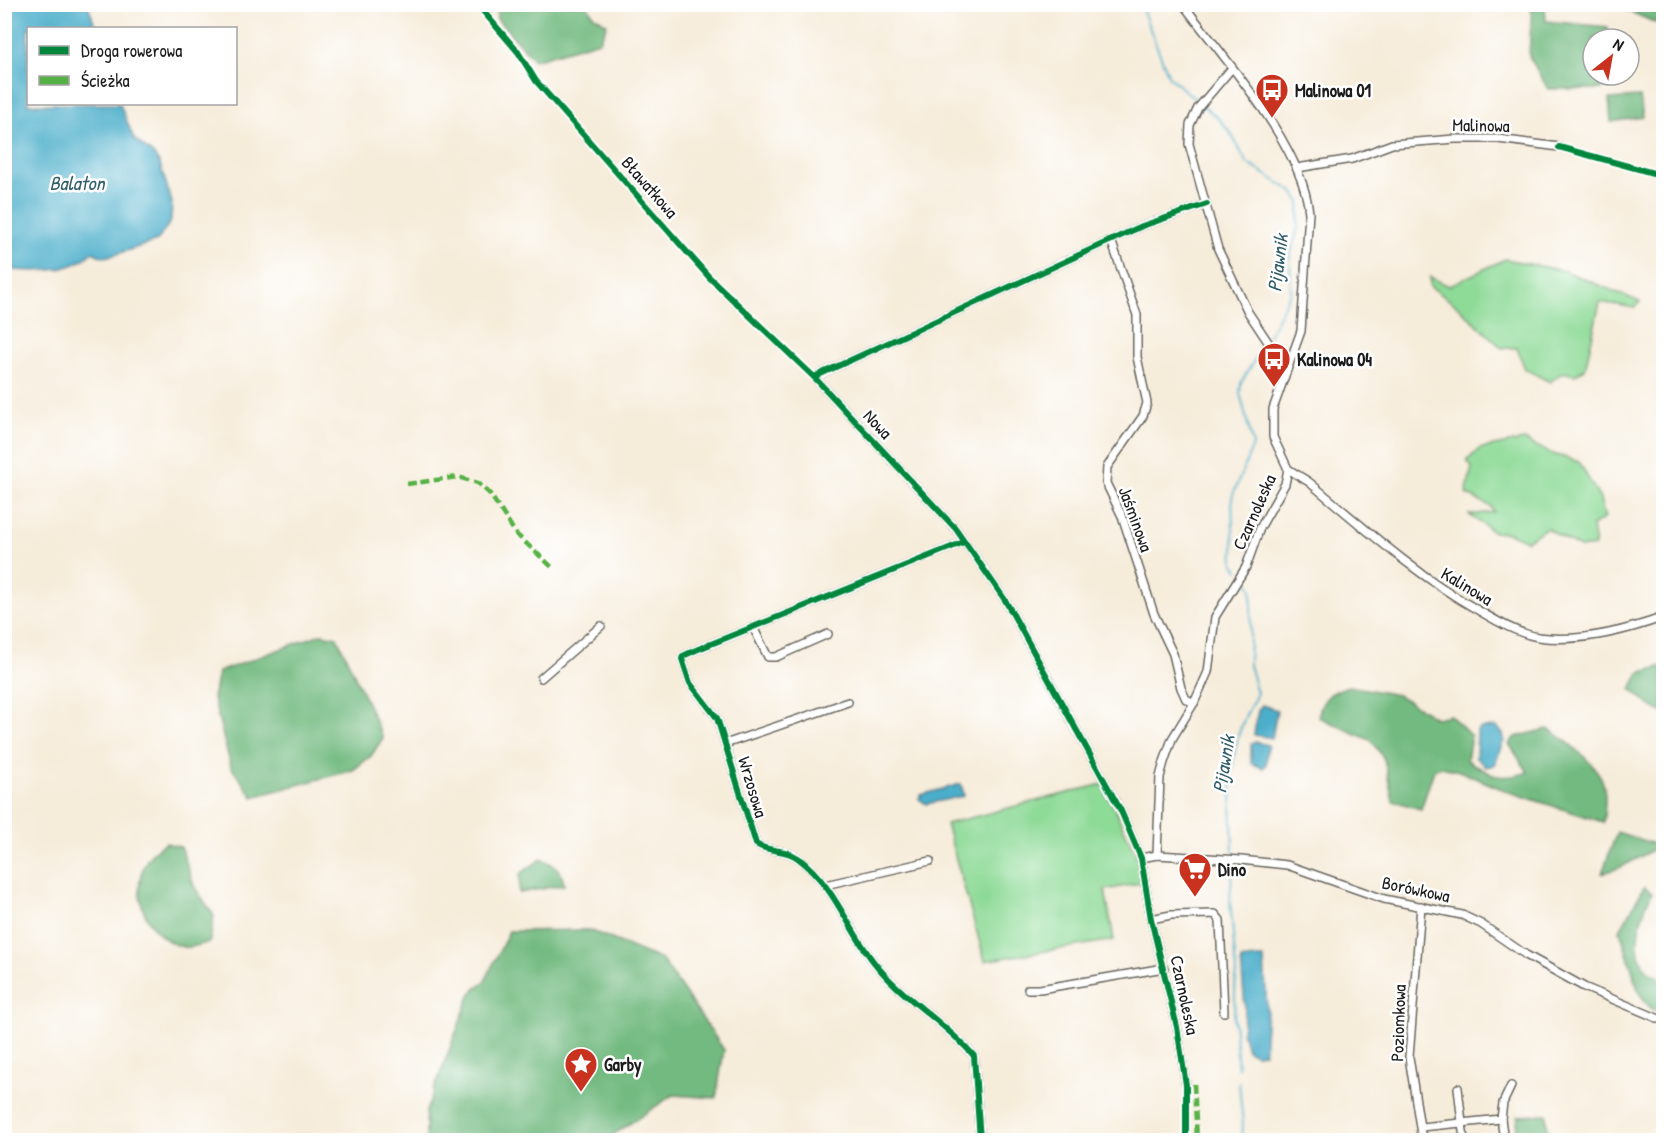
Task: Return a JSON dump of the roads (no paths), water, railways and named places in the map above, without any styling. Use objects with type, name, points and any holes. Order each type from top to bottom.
[{"type":"street","name":"Czarnoleska","points":[[1157,855],[1160,777],[1164,762],[1172,739],[1194,703],[1208,672],[1215,617],[1246,567],[1260,528],[1281,494],[1288,469],[1273,437],[1273,410],[1282,380],[1299,343],[1305,294],[1309,213],[1308,200],[1297,168],[1251,90],[1182,4]]},
{"type":"street","points":[[1232,68],[1198,108],[1190,124],[1189,144],[1218,249],[1248,312],[1268,342],[1282,380]]},
{"type":"street","name":"Malinowa","points":[[1297,168],[1352,159],[1392,144],[1455,139],[1498,139],[1559,147]]},
{"type":"street","name":"Nowa","points":[[1141,858],[1111,790],[1005,600],[944,515],[814,377],[1142,226],[1207,204]]},
{"type":"street","name":"Jaśminowa","points":[[1111,240],[1137,315],[1137,357],[1147,403],[1143,416],[1107,467],[1106,483],[1122,516],[1154,614],[1173,654],[1181,688],[1186,699],[1194,703]]},
{"type":"street","name":"Kalinowa","points":[[1288,469],[1309,482],[1437,587],[1523,633],[1539,637],[1601,634],[1631,629],[1664,617]]},
{"type":"street","name":"Wrzosowa","points":[[964,542],[683,656],[682,660],[690,683],[713,710],[756,844],[765,849],[783,850],[797,857],[825,885],[846,914],[874,962],[974,1056],[980,1140]]},
{"type":"street","points":[[541,678],[601,626]]},
{"type":"street","points":[[753,627],[768,657],[776,657],[828,634]]},
{"type":"street","name":"Wrzosowa","points":[[725,744],[848,702]]},
{"type":"street","name":"Borówkowa","points":[[1141,858],[1157,855],[1287,865],[1384,899],[1475,920],[1506,943],[1584,987],[1664,1021]]},
{"type":"street","name":"Czarnoleska","points":[[1141,858],[1151,919],[1177,1027],[1186,1085],[1186,1140]]},
{"type":"street","points":[[825,885],[930,861]]},
{"type":"street","name":"Poziomkowa","points":[[1421,906],[1409,1057],[1422,1140]]},
{"type":"street","points":[[1151,919],[1171,915],[1215,914],[1220,920],[1224,1012]]},
{"type":"street","name":"Czarnoleska","points":[[1028,989],[1040,989],[1164,968]]},
{"type":"street","points":[[1504,1140],[1501,1119],[1503,1103],[1511,1086]]},
{"type":"street","points":[[1458,1088],[1464,1140]]},
{"type":"street","points":[[1421,1127],[1501,1119]]},
{"type":"water","name":"Balaton","points":[[5,4],[88,5],[96,27],[27,27],[27,105],[120,105],[134,139],[153,154],[160,164],[172,202],[171,221],[157,241],[114,255],[103,257],[92,252],[73,265],[51,270],[5,270]]},
{"type":"water","points":[[1262,705],[1277,710],[1272,738],[1254,735],[1258,710]]},
{"type":"water","points":[[1497,727],[1503,733],[1504,740],[1494,765],[1486,767],[1476,758],[1477,731],[1481,728]]},
{"type":"water","points":[[1255,742],[1268,745],[1266,765],[1263,768],[1251,763],[1251,744]]},
{"type":"water","points":[[961,784],[964,796],[926,804],[919,799],[920,795]]},
{"type":"water","points":[[1264,958],[1267,1010],[1264,1053],[1256,1054],[1247,1050],[1242,1031],[1245,1009],[1241,960]]},
{"type":"waterway","name":"Pijawnik","points":[[1140,4],[1169,77],[1218,118],[1230,132],[1247,163],[1292,191],[1300,202],[1298,228],[1290,256],[1291,292],[1268,337]]},
{"type":"waterway","name":"Pijawnik","points":[[1239,571],[1234,564],[1232,497],[1253,445],[1240,393],[1241,383],[1265,342]]},
{"type":"waterway","name":"Pijawnik","points":[[1233,852],[1231,787],[1234,754],[1243,722],[1257,693],[1249,665],[1252,589],[1246,578]]},
{"type":"waterway","name":"Pijawnik","points":[[1233,864],[1230,899],[1236,970],[1234,1019],[1238,1069]]},
{"type":"waterway","name":"Pijawnik","points":[[1239,1082],[1243,1126],[1241,1140]]},
{"type":"place","name":"Malinowa 01","points":[[1272,119]]},
{"type":"place","name":"Kalinowa 04","points":[[1274,388]]},
{"type":"place","name":"Dino","points":[[1195,898]]},
{"type":"place","name":"Garby","points":[[581,1093]]}]
